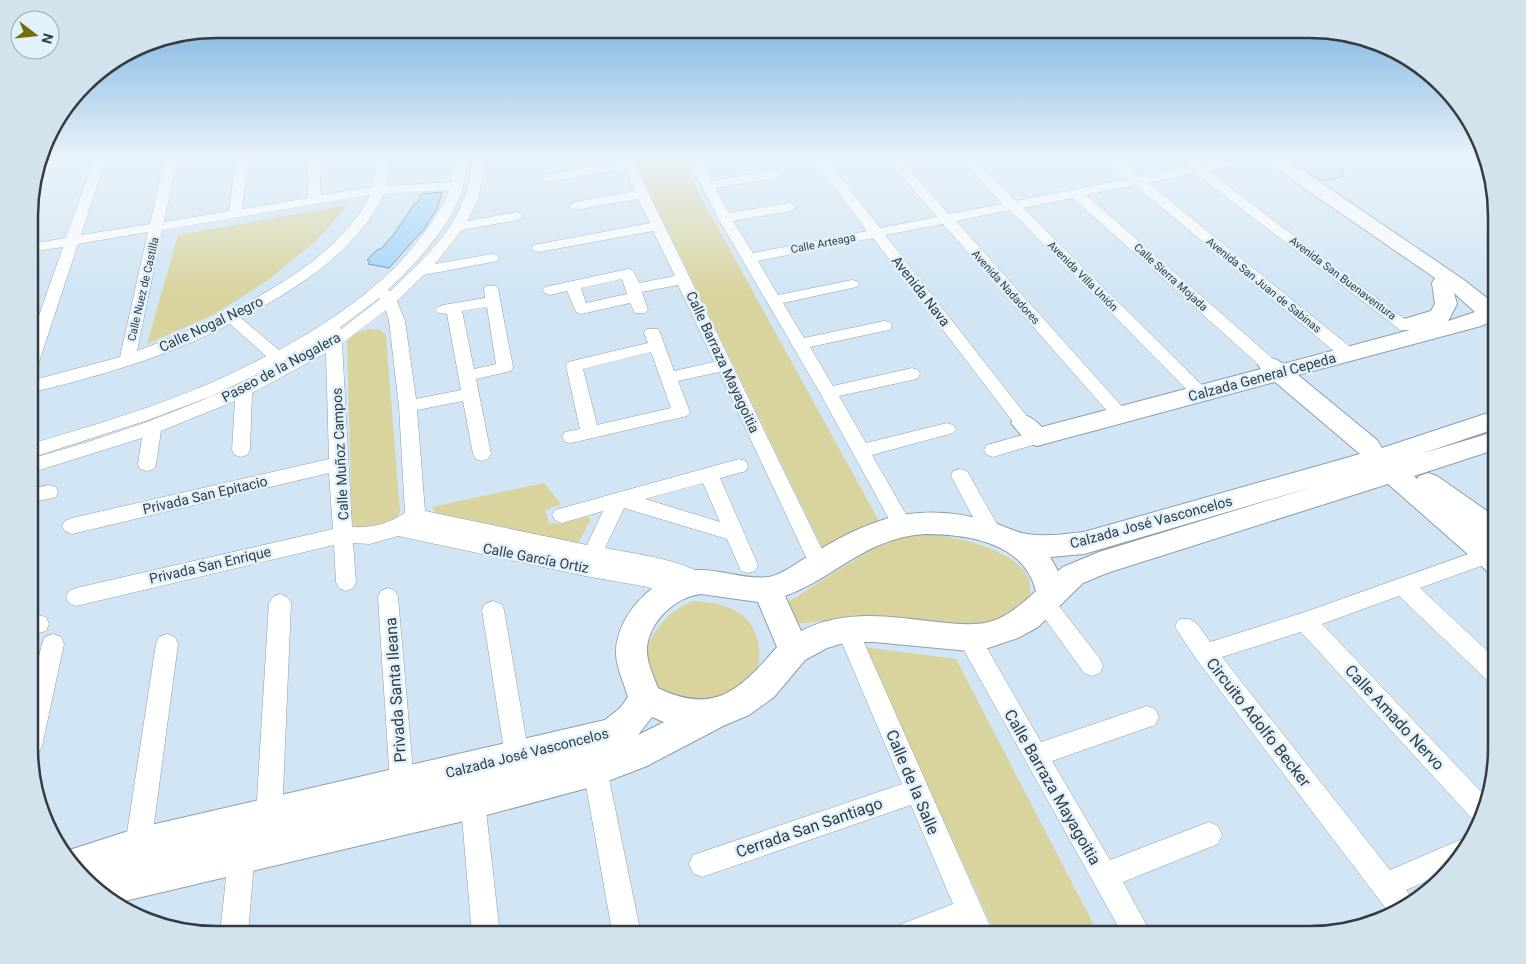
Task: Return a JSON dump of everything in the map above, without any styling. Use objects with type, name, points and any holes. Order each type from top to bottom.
[{"type":"street","points":[[38,342],[85,204]]},
{"type":"street","name":"Calle Nuez de Castilla","points":[[127,361],[162,204]]},
{"type":"street","points":[[235,213],[236,204]]},
{"type":"street","points":[[38,247],[290,204]]},
{"type":"street","name":"Calle Nogal Negro","points":[[38,385],[72,378],[127,361],[183,341],[232,318],[281,290],[327,255],[351,235],[368,214],[372,204]]},
{"type":"street","name":"Paseo de la Nogalera","points":[[386,296],[404,269],[435,231],[450,204]]},
{"type":"street","name":"Paseo de la Nogalera","points":[[38,463],[153,427],[244,389],[334,333],[420,272],[457,227],[469,204]]},
{"type":"street","points":[[575,206],[586,204]]},
{"type":"street","name":"Calle Barraza Mayagoitia","points":[[647,204],[819,564]]},
{"type":"street","points":[[717,204],[829,394],[902,525]]},
{"type":"street","name":"Avenida Nava","points":[[853,204],[1030,430]]},
{"type":"street","name":"Avenida Nadadores","points":[[933,204],[1114,408]]},
{"type":"street","name":"Calle Arteaga","points":[[750,258],[1023,204]]},
{"type":"street","name":"Calle Sierra Mojada","points":[[1088,204],[1272,367]]},
{"type":"street","name":"Avenida San Juan de Sabinas","points":[[1165,204],[1342,349]]},
{"type":"street","name":"Avenida San Buenaventura","points":[[1244,204],[1406,326]]},
{"type":"street","points":[[1330,204],[1449,283]]},
{"type":"street","points":[[1337,204],[1449,283]]},
{"type":"street","name":"Avenida Villa Unión","points":[[1013,206],[1194,387]]},
{"type":"street","points":[[725,218],[790,207]]},
{"type":"street","points":[[457,227],[518,216]]},
{"type":"street","points":[[539,248],[658,226]]},
{"type":"street","points":[[420,272],[492,258]]},
{"type":"street","points":[[576,297],[628,274],[636,299]]},
{"type":"street","points":[[550,290],[576,297],[636,299],[684,280]]},
{"type":"street","points":[[1447,321],[1446,304],[1449,283]]},
{"type":"street","name":"Calzada General Cepeda","points":[[1449,283],[1484,307],[1488,313]]},
{"type":"street","points":[[774,300],[852,284]]},
{"type":"street","points":[[467,376],[505,367],[492,295],[448,309],[467,376],[482,454]]},
{"type":"street","points":[[386,296],[397,321],[408,406],[407,526]]},
{"type":"street","points":[[232,318],[277,357]]},
{"type":"street","name":"Calzada General Cepeda","points":[[1342,349],[1406,326],[1447,321],[1488,319]]},
{"type":"street","name":"Calzada General Cepeda","points":[[993,450],[1030,430],[1447,321]]},
{"type":"street","points":[[800,344],[884,326]]},
{"type":"street","name":"Paseo de la Nogalera","points":[[38,450],[152,414],[203,393],[277,357],[334,333]]},
{"type":"street","name":"Calle Muñoz Campos","points":[[334,333],[338,464],[346,582]]},
{"type":"street","points":[[572,437],[590,433],[680,412],[654,339],[574,366],[590,433]]},
{"type":"street","points":[[668,378],[724,365]]},
{"type":"street","points":[[1272,367],[1388,460],[1488,545]]},
{"type":"street","points":[[829,394],[912,374]]},
{"type":"street","points":[[241,450],[244,389]]},
{"type":"street","points":[[408,406],[470,394]]},
{"type":"street","name":"Calzada José Vasconcelos","points":[[80,864],[138,846],[472,802],[596,769],[636,754],[713,714],[738,704],[762,688],[794,650],[819,637],[847,629],[874,629],[969,638],[1007,629],[1027,618],[1074,575],[1099,564],[1488,422]]},
{"type":"street","points":[[147,464],[153,427]]},
{"type":"street","points":[[861,451],[947,428]]},
{"type":"street","name":"Calzada José Vasconcelos","points":[[687,585],[768,590],[794,580],[860,540],[902,525],[933,523],[958,526],[991,532],[1020,544],[1059,546],[1084,543],[1388,460],[1488,442]]},
{"type":"street","name":"Privada San Epitacio","points":[[72,526],[338,464]]},
{"type":"street","points":[[562,515],[739,466]]},
{"type":"street","points":[[709,474],[748,565]]},
{"type":"street","points":[[960,476],[991,532]]},
{"type":"street","points":[[619,499],[735,534]]},
{"type":"street","name":"Calle García Ortiz","points":[[592,554],[619,499]]},
{"type":"street","name":"Calle García Ortiz","points":[[344,535],[370,536],[407,526],[592,554],[660,568],[683,574],[687,585],[650,579],[407,526]]},
{"type":"street","name":"Privada San Enrique","points":[[76,597],[268,551],[344,535]]},
{"type":"street","points":[[1020,544],[1043,567],[1048,579],[1048,599],[1092,666]]},
{"type":"street","name":"Circuito Adolfo Becker","points":[[1399,904],[1205,654],[1403,586],[1488,552]]},
{"type":"street","points":[[687,585],[659,599],[647,613],[634,638],[632,648],[633,666],[645,698],[677,712],[695,715],[713,714]]},
{"type":"street","points":[[1403,586],[1488,666]]},
{"type":"street","points":[[768,590],[794,650]]},
{"type":"street","name":"Privada Santa Ileana","points":[[388,597],[402,783]]},
{"type":"street","points":[[236,926],[252,830],[280,603]]},
{"type":"street","points":[[493,610],[517,756]]},
{"type":"street","name":"Calle Amado Nervo","points":[[1305,620],[1479,807]]},
{"type":"street","points":[[1186,627],[1205,654]]},
{"type":"street","name":"Calle de la Salle","points":[[847,629],[974,924]]},
{"type":"street","name":"Calle Barraza Mayagoitia","points":[[969,638],[1133,926]]},
{"type":"street","points":[[38,711],[53,644]]},
{"type":"street","points":[[138,846],[166,644]]},
{"type":"street","name":"Calzada José Vasconcelos","points":[[102,886],[252,830],[402,783],[611,734],[626,726],[636,716],[645,698]]},
{"type":"street","points":[[1035,756],[1147,717]]},
{"type":"street","points":[[471,767],[472,802],[485,926]]},
{"type":"street","points":[[596,769],[626,925]]},
{"type":"street","name":"Cerrada San Santiago","points":[[702,864],[917,791]]},
{"type":"street","points":[[1104,876],[1209,835]]},
{"type":"street","points":[[1385,886],[1452,856]]},
{"type":"shaded area","points":[[655,204],[705,204],[879,521],[823,549]]},
{"type":"shaded area","points":[[348,205],[316,241],[268,280],[213,315],[147,344],[178,235]]},
{"type":"shaded area","points":[[369,329],[380,330],[386,335],[400,512],[396,518],[386,525],[356,528],[352,523],[347,341],[356,333]]},
{"type":"shaded area","points":[[544,483],[561,504],[545,510],[549,523],[560,524],[587,517],[591,519],[577,546],[436,513],[432,507]]},
{"type":"shaded area","points":[[912,533],[959,539],[994,550],[1009,558],[1021,568],[1029,579],[1030,599],[1002,619],[977,627],[862,618],[794,624],[785,604],[872,549]]},
{"type":"shaded area","points":[[693,601],[725,606],[742,615],[754,631],[759,653],[756,672],[744,685],[714,699],[685,702],[671,696],[659,687],[650,674],[647,661],[652,636],[660,625],[681,607]]},
{"type":"shaded area","points":[[864,647],[956,659],[1094,926],[992,926]]},
{"type":"building","points":[[415,204],[438,204],[424,229],[389,268],[368,264],[370,261],[367,260],[378,249],[381,249]]}]
